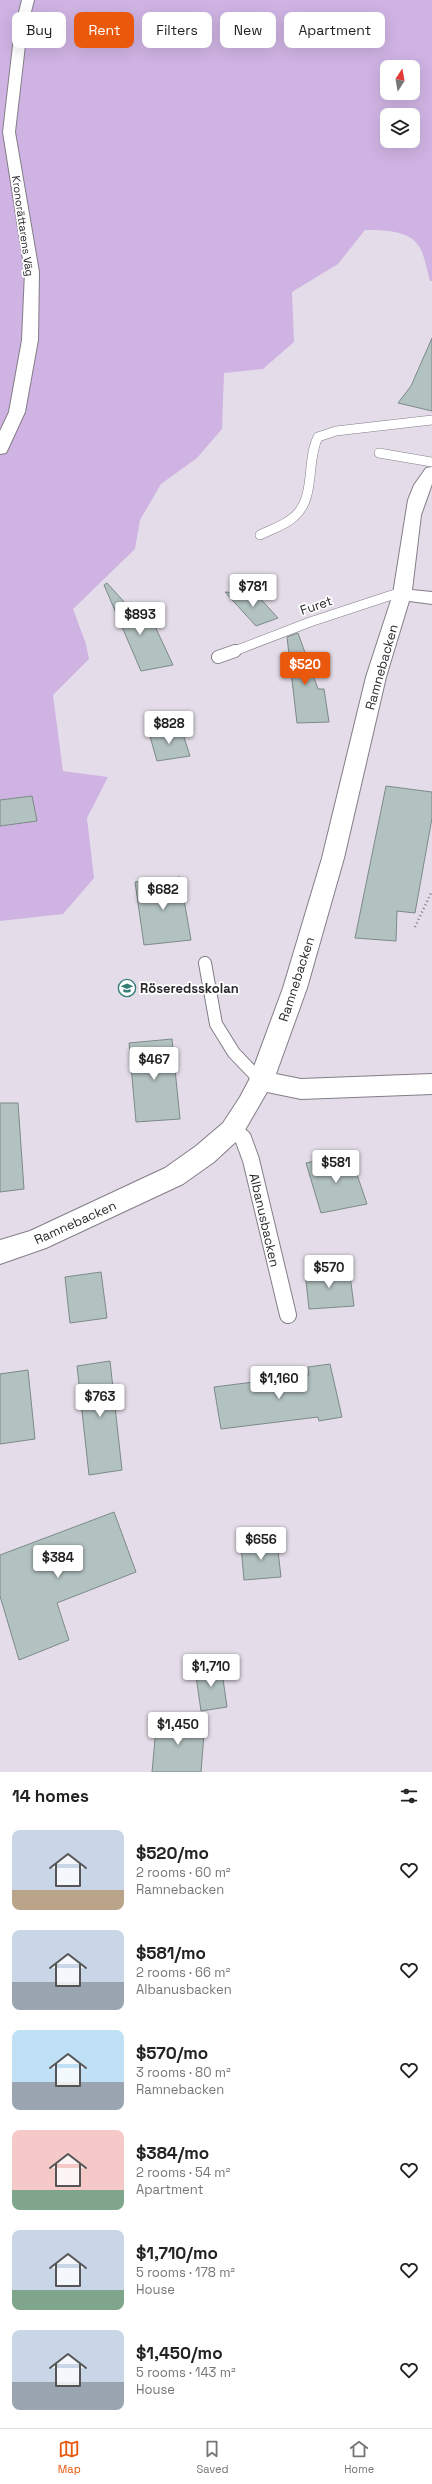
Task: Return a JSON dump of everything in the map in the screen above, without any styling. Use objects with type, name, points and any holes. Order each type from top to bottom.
[{"type":"street","name":"Kronorättarens Väg","points":[[0,449],[17,412],[30,340],[32,272],[9,132],[21,28],[28,0]]},
{"type":"street","name":"Ramnebacken","points":[[0,1252],[37,1240],[174,1176],[205,1154],[232,1130],[261,1081],[295,988],[331,865],[376,677],[406,581],[411,521],[417,499],[432,472]]},
{"type":"street","points":[[402,594],[432,598]]},
{"type":"street","points":[[261,1081],[301,1089],[432,1084]]},
{"type":"lane","points":[[260,535],[289,520],[299,512],[304,501],[314,445],[318,437],[336,431],[432,420]]},
{"type":"lane","points":[[379,452],[432,462]]},
{"type":"lane","name":"Furet","points":[[218,657],[310,622],[395,594],[402,594]]},
{"type":"lane","points":[[205,963],[216,1024],[234,1052],[261,1081]]},
{"type":"lane","name":"Albanusbacken","points":[[232,1130],[243,1138],[251,1160],[288,1315]]},
{"type":"path","points":[[415,927],[432,891]]},
{"type":"shaded area","points":[[0,0],[432,0],[432,281],[430,281],[425,260],[416,242],[403,234],[396,232],[365,230],[338,264],[292,292],[294,342],[263,369],[224,373],[222,429],[197,458],[161,484],[140,520],[135,549],[73,609],[86,644],[89,659],[53,695],[63,771],[108,777],[87,818],[94,878],[63,914],[0,921]]},
{"type":"building","points":[[432,338],[432,411],[398,403],[411,386]]},
{"type":"building","points":[[107,583],[144,624],[153,622],[173,665],[141,671],[104,585]]},
{"type":"building","points":[[225,592],[257,595],[278,618],[256,626]]},
{"type":"building","points":[[298,633],[318,689],[324,689],[329,722],[297,723],[287,637]]},
{"type":"building","points":[[181,728],[190,756],[157,761],[149,733]]},
{"type":"building","points":[[386,786],[432,792],[432,818],[415,913],[397,911],[396,941],[355,938]]},
{"type":"building","points":[[32,796],[37,821],[0,826],[0,800]]},
{"type":"building","points":[[180,877],[191,940],[144,945],[135,882]]},
{"type":"building","points":[[172,1039],[180,1119],[136,1122],[129,1043]]},
{"type":"building","points":[[0,1103],[18,1103],[24,1189],[0,1192]]},
{"type":"building","points":[[350,1154],[367,1204],[321,1213],[306,1163]]},
{"type":"building","points":[[349,1268],[354,1306],[309,1309],[305,1271]]},
{"type":"building","points":[[101,1272],[107,1318],[70,1323],[65,1277]]},
{"type":"building","points":[[110,1361],[122,1470],[89,1475],[77,1366]]},
{"type":"building","points":[[330,1364],[342,1417],[319,1421],[318,1417],[221,1429],[214,1387],[309,1375],[308,1367]]},
{"type":"building","points":[[28,1370],[35,1439],[0,1444],[0,1374]]},
{"type":"building","points":[[114,1512],[136,1572],[57,1603],[69,1640],[19,1660],[0,1596],[0,1555]]},
{"type":"building","points":[[277,1542],[281,1577],[244,1580],[241,1546]]},
{"type":"building","points":[[221,1665],[227,1707],[201,1711],[195,1669]]},
{"type":"building","points":[[157,1717],[205,1721],[201,1772],[152,1772]]},
{"type":"place","name":"Röseredsskolan","points":[[127,988]]}]
